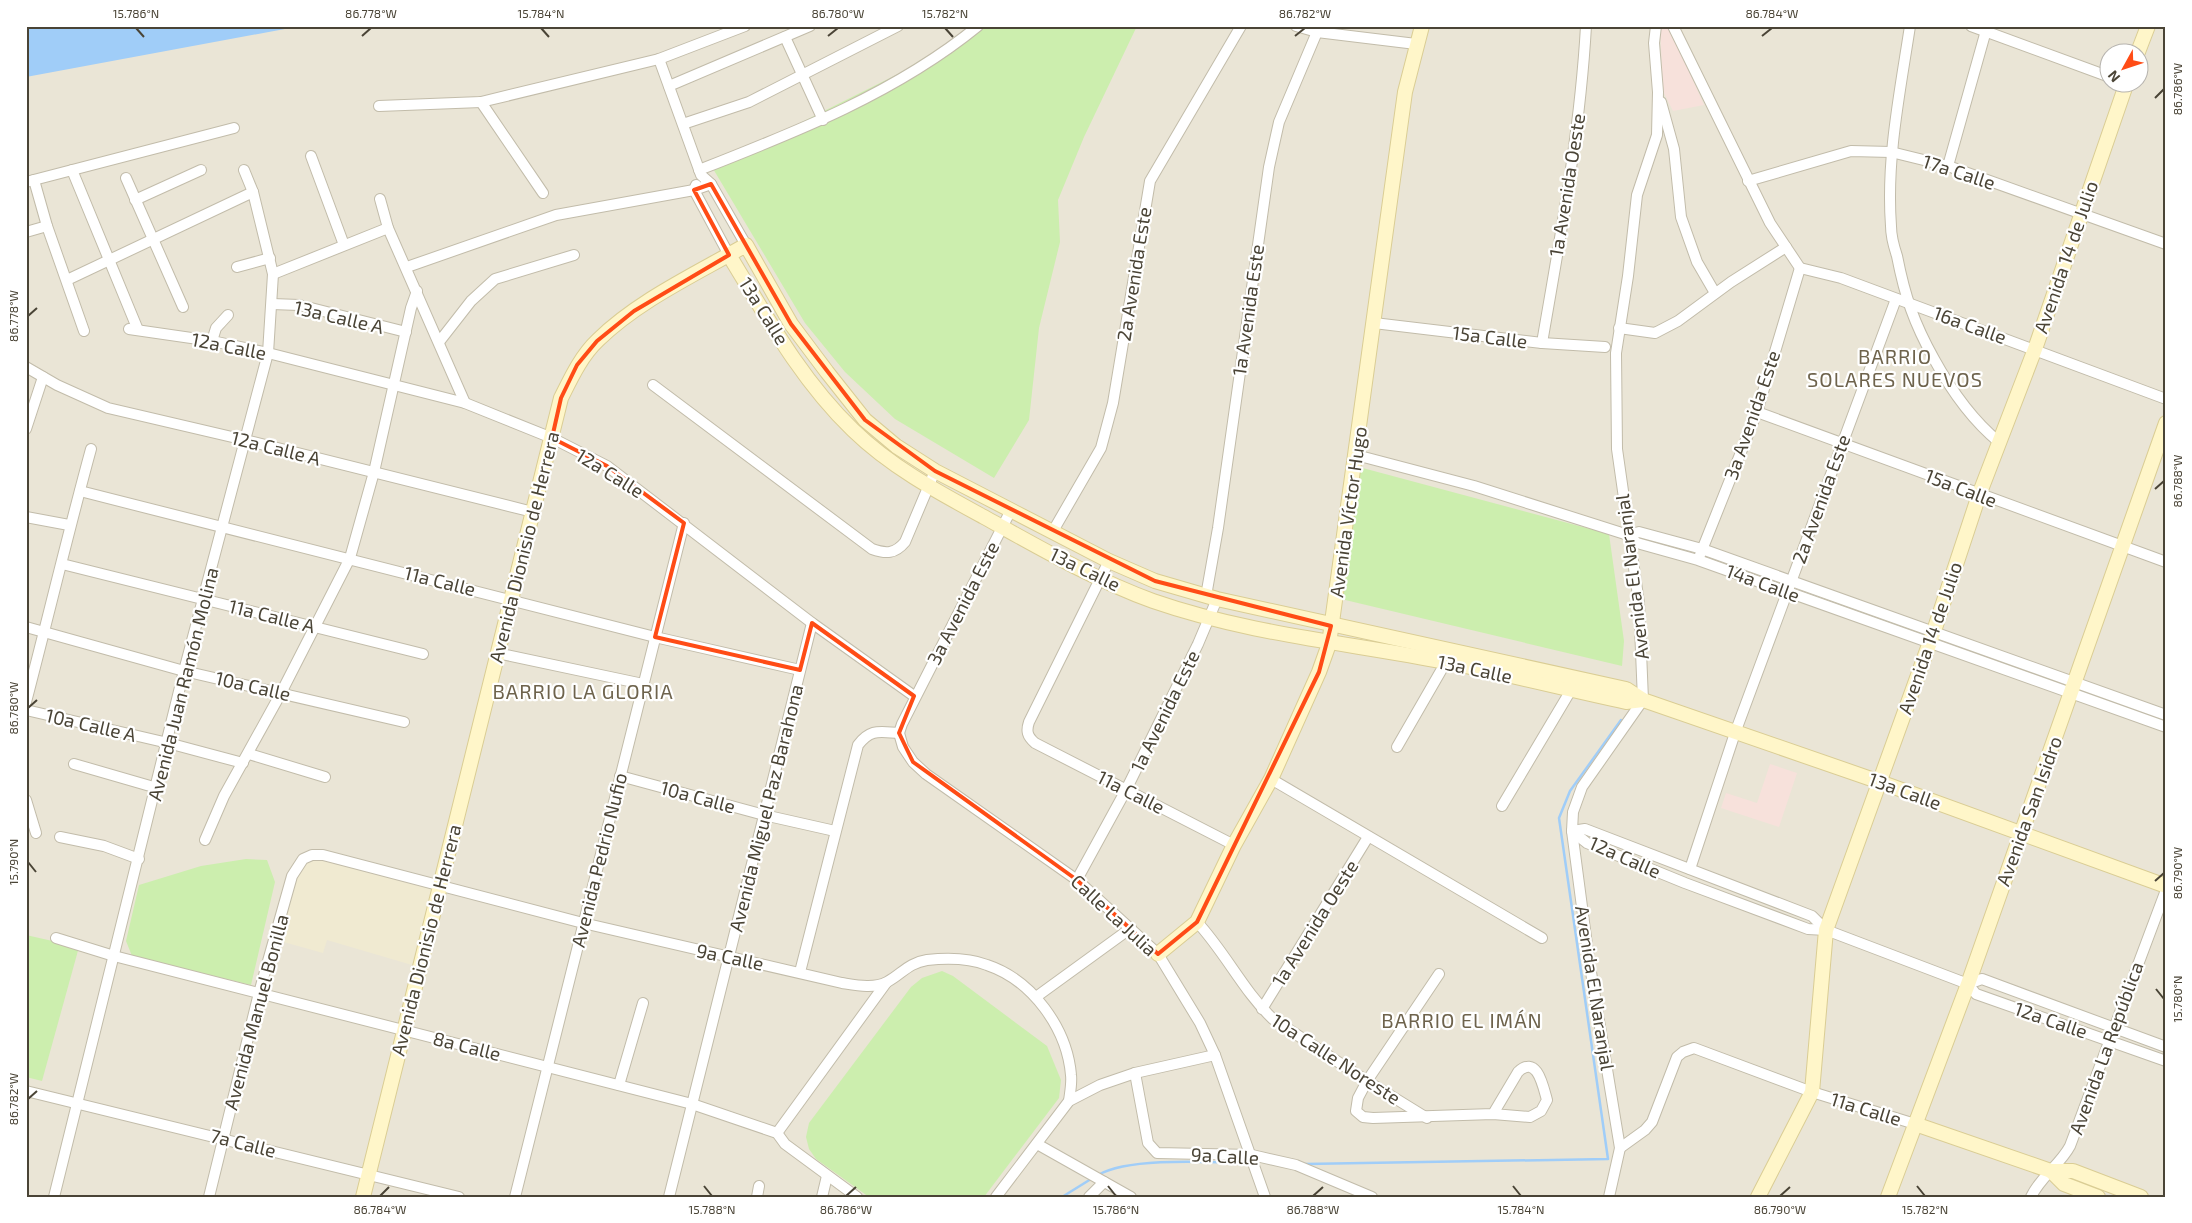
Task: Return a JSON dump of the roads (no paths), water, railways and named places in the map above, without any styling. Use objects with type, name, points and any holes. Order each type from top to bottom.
[{"type":"street","points":[[379,106],[481,102],[659,59],[745,26]]},
{"type":"street","points":[[669,86],[810,26]]},
{"type":"street","points":[[683,124],[748,102],[898,26]]},
{"type":"street","name":"2a Avenida Este","points":[[1053,532],[1100,448],[1111,412],[1150,181],[1241,26]]},
{"type":"street","points":[[1296,26],[1317,32],[1416,44]]},
{"type":"street","name":"Avenida Víctor Hugo","points":[[1158,954],[1197,922],[1234,845],[1270,778],[1319,672],[1329,644],[1405,92],[1422,26]]},
{"type":"street","name":"1a Avenida Oeste","points":[[1542,344],[1575,144],[1586,26]]},
{"type":"street","name":"Avenida El Naranjal","points":[[1609,1197],[1620,1148],[1589,960],[1572,831],[1573,812],[1582,787],[1643,700],[1639,603],[1617,449],[1616,353],[1628,276],[1637,195],[1656,135],[1658,92],[1654,43],[1656,26]]},
{"type":"street","points":[[1673,26],[1770,223],[1800,268]]},
{"type":"street","points":[[1910,26],[1892,152],[1890,228],[1907,303],[1919,331],[1943,376],[1982,429],[1999,442]]},
{"type":"street","points":[[1971,26],[1986,29],[2100,73]]},
{"type":"street","points":[[2142,42],[2148,26]]},
{"type":"street","points":[[694,190],[700,172],[823,120],[914,71],[971,28]]},
{"type":"street","points":[[1948,166],[1986,29]]},
{"type":"street","name":"1a Avenida Este","points":[[1080,874],[1126,790],[1211,617],[1218,528],[1269,168],[1279,122],[1317,32]]},
{"type":"street","points":[[786,37],[823,120]]},
{"type":"street","name":"13a Calle","points":[[659,59],[700,172],[711,184],[791,324],[865,420],[896,446],[935,471],[1109,562],[1154,581],[1211,598],[1447,656],[1572,684],[1626,702],[1643,700],[1880,782],[2166,886]]},
{"type":"street","points":[[1658,92],[1674,149],[1681,217],[1697,262],[1715,293]]},
{"type":"street","name":"Avenida 14 de Julio","points":[[1758,1197],[1812,1092],[1826,930],[1932,637],[1979,495],[2035,349],[2123,92]]},
{"type":"street","points":[[481,102],[543,193]]},
{"type":"street","points":[[84,331],[30,181],[234,128]]},
{"type":"street","name":"17a Calle","points":[[1748,180],[1851,151],[1892,152],[1948,166],[2166,244]]},
{"type":"street","points":[[311,156],[344,245]]},
{"type":"street","points":[[72,170],[108,259]]},
{"type":"street","points":[[136,200],[201,170]]},
{"type":"street","name":"Avenida Juan Ramón Molina","points":[[54,1197],[157,788],[184,671],[268,353],[274,274],[253,192],[244,170]]},
{"type":"street","points":[[126,178],[183,307]]},
{"type":"street","points":[[407,267],[556,215],[694,190],[711,184]]},
{"type":"street","name":"13a Calle","points":[[694,190],[729,255],[811,384],[853,430],[888,461],[928,487],[1002,528],[1101,578],[1153,601],[1211,617],[1329,644],[1447,656]]},
{"type":"street","points":[[67,280],[152,238],[253,192]]},
{"type":"street","points":[[380,199],[388,228],[407,267],[465,403]]},
{"type":"street","points":[[26,232],[47,226]]},
{"type":"street","points":[[274,274],[388,228]]},
{"type":"street","name":"Avenida Dionisio de Herrera","points":[[363,1197],[561,398],[577,366],[597,341],[634,311],[746,245]]},
{"type":"street","points":[[1619,328],[1655,332],[1678,321],[1715,293],[1786,247]]},
{"type":"street","points":[[439,342],[471,301],[495,279],[574,254]]},
{"type":"street","points":[[237,267],[270,258]]},
{"type":"street","name":"12a Calle","points":[[108,259],[134,329],[212,341],[268,353],[465,403],[552,438],[607,466],[684,523],[812,623],[914,696]]},
{"type":"street","name":"16a Calle","points":[[1800,268],[1841,278],[2166,399]]},
{"type":"street","name":"3a Avenida Este","points":[[1698,560],[1757,412],[1800,268]]},
{"type":"street","points":[[205,840],[224,796],[281,693],[350,558],[374,472],[411,308],[417,291]]},
{"type":"street","name":"2a Avenida Este","points":[[1690,869],[1735,733],[1792,582],[1841,442],[1896,299]]},
{"type":"street","name":"13a Calle A","points":[[272,304],[299,305],[406,332]]},
{"type":"street","points":[[212,341],[216,328],[228,315]]},
{"type":"street","name":"15a Calle","points":[[1374,323],[1542,344],[1605,347]]},
{"type":"street","name":"12a Calle A","points":[[26,367],[108,408],[533,512]]},
{"type":"street","points":[[811,384],[827,372]]},
{"type":"street","points":[[26,429],[43,377]]},
{"type":"street","points":[[653,385],[872,549],[891,553],[899,550],[905,542],[935,471]]},
{"type":"street","name":"15a Calle","points":[[1757,412],[2166,562]]},
{"type":"street","name":"Avenida San Isidro","points":[[1888,1197],[1968,984],[2166,423]]},
{"type":"street","points":[[26,702],[62,564],[69,525],[91,449]]},
{"type":"street","name":"14a Calle","points":[[1356,456],[1474,486],[1628,535],[1637,543],[1698,560],[1788,592],[1932,637],[2073,688],[2166,726]]},
{"type":"street","name":"11a Calle","points":[[80,491],[655,636],[800,670]]},
{"type":"street","name":"3a Avenida Este","points":[[914,696],[1011,510]]},
{"type":"street","points":[[26,517],[69,525]]},
{"type":"street","name":"Avenida Pedrio Nufio","points":[[514,1197],[684,523]]},
{"type":"street","points":[[1628,535],[1639,532],[1702,549],[1932,637]]},
{"type":"street","points":[[1101,578],[1109,562]]},
{"type":"street","name":"11a Calle A","points":[[62,564],[423,654]]},
{"type":"street","name":"11a Calle","points":[[1101,578],[1029,722],[1026,730],[1029,737],[1035,743],[1234,845]]},
{"type":"street","name":"Avenida Miguel Paz Barahona","points":[[669,1197],[812,623]]},
{"type":"street","name":"10a Calle","points":[[26,627],[184,671],[404,722]]},
{"type":"street","points":[[497,653],[643,684]]},
{"type":"street","points":[[1397,747],[1447,656]]},
{"type":"street","points":[[1502,806],[1572,684]]},
{"type":"street","name":"14a Calle","points":[[2073,688],[2166,715]]},
{"type":"street","points":[[800,972],[858,745],[867,734],[877,732],[900,733],[914,696]]},
{"type":"street","name":"10a Calle A","points":[[26,710],[325,777]]},
{"type":"street","name":"Calle La Julia","points":[[900,733],[903,747],[913,762],[926,774],[1077,880],[1158,954],[1200,1023],[1215,1055],[1252,1155],[1265,1197]]},
{"type":"street","points":[[74,764],[157,788]]},
{"type":"street","name":"10a Calle","points":[[620,776],[764,815],[835,831]]},
{"type":"street","points":[[1270,778],[1542,938]]},
{"type":"street","points":[[26,800],[36,833]]},
{"type":"street","name":"12a Calle","points":[[1572,831],[1585,829],[1812,916],[1826,930]]},
{"type":"street","name":"12a Calle","points":[[1572,831],[1587,843],[1685,883],[1808,929],[1826,930],[1968,984],[1976,994],[2166,1061]]},
{"type":"street","points":[[60,837],[104,846],[139,860]]},
{"type":"street","name":"1a Avenida Oeste","points":[[1262,1009],[1368,837]]},
{"type":"street","name":"9a Calle","points":[[304,859],[312,855],[323,855],[728,958],[800,972],[842,983],[862,986],[886,982],[905,967],[925,960],[954,959],[987,965],[1015,978],[1036,997],[1057,1026],[1066,1050],[1072,1075],[1069,1101]]},
{"type":"street","name":"Avenida Manuel Bonilla","points":[[208,1197],[259,993],[292,876],[304,859]]},
{"type":"street","name":"Avenida La República","points":[[2031,1197],[2037,1186],[2063,1159],[2070,1146],[2108,1040],[2166,890]]},
{"type":"street","name":"10a Calle Noreste","points":[[1197,922],[1217,944],[1262,1009],[1284,1028],[1427,1118]]},
{"type":"street","points":[[1036,997],[1131,928]]},
{"type":"street","name":"8a Calle","points":[[56,938],[114,956],[692,1104],[777,1133],[785,1144],[857,1197]]},
{"type":"street","points":[[1438,974],[1367,1082],[1355,1105],[1356,1111],[1363,1117],[1374,1118],[1427,1118],[1493,1114],[1530,1117],[1541,1111],[1546,1100],[1541,1076],[1537,1071],[1528,1067],[1518,1072],[1493,1114]]},
{"type":"street","name":"12a Calle","points":[[1968,984],[1982,979],[2166,1047]]},
{"type":"street","points":[[777,1133],[886,982]]},
{"type":"street","points":[[620,1085],[643,1003]]},
{"type":"street","name":"11a Calle","points":[[1620,1148],[1645,1130],[1652,1122],[1677,1057],[1683,1052],[1694,1048],[1812,1092],[1915,1124],[2051,1171]]},
{"type":"street","points":[[996,1197],[1069,1101],[1100,1085],[1135,1073],[1215,1055]]},
{"type":"street","name":"9a Calle","points":[[1135,1073],[1148,1143],[1157,1153],[1252,1155],[1296,1164],[1372,1197]]},
{"type":"street","name":"7a Calle","points":[[26,1091],[78,1102],[459,1197]]},
{"type":"street","points":[[1037,1144],[1131,1197]]},
{"type":"street","points":[[2051,1171],[2064,1184],[2098,1197]]},
{"type":"street","points":[[2051,1171],[2073,1171],[2141,1197]]},
{"type":"street","points":[[822,1197],[827,1176]]},
{"type":"street","points":[[1089,1197],[1104,1182]]},
{"type":"street","points":[[756,1197],[759,1186]]},
{"type":"water","points":[[26,26],[301,26],[26,77]]},
{"type":"waterway","points":[[1305,1164],[1608,1159],[1559,818],[1570,791],[1621,720]]},
{"type":"waterway","points":[[1098,1175],[1112,1169],[1148,1163],[1246,1163]]},
{"type":"waterway","points":[[1062,1197],[1091,1179]]},
{"type":"district","name":"BARRIO SOLARES NUEVOS","points":[[1895,368]]},
{"type":"district","name":"BARRIO LA GLORIA","points":[[583,692]]},
{"type":"district","name":"BARRIO EL IMÁN","points":[[1462,1021]]}]
